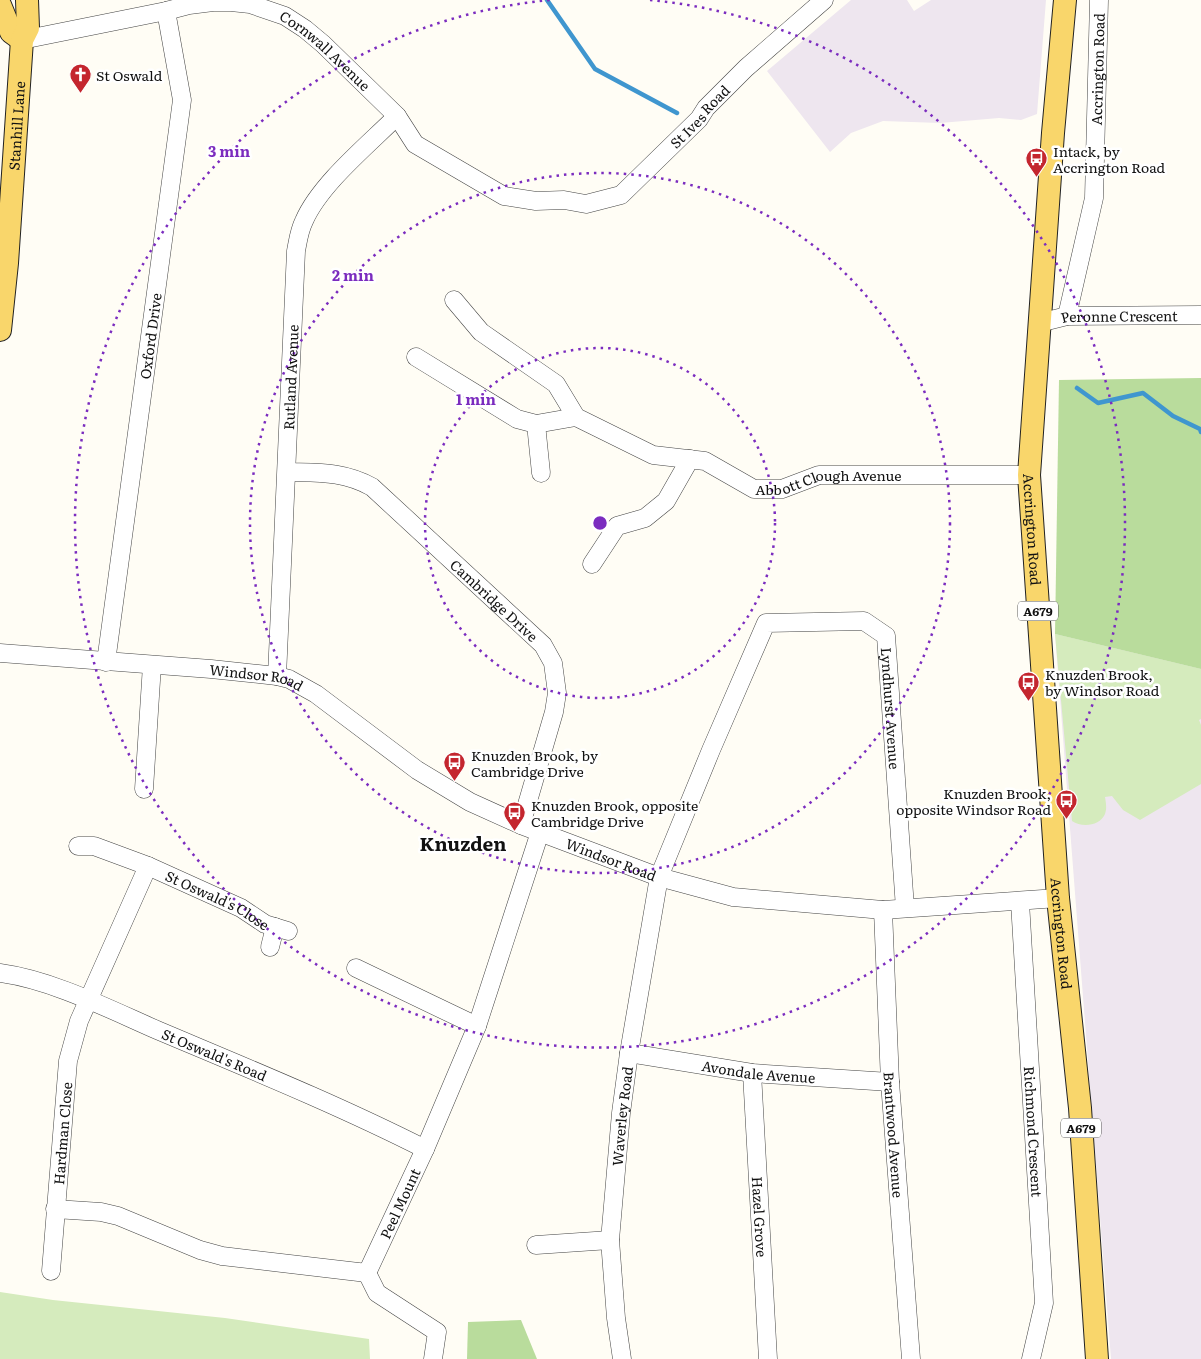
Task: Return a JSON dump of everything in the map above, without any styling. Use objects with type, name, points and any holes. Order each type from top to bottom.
[{"type":"main road","name":"Stanhill Lane","points":[[0,330],[7,263],[22,40],[28,28],[27,0]]},
{"type":"main road","name":"Accrington Road","points":[[1065,0],[1053,133],[1029,475],[1058,898],[1080,1108],[1097,1359]]},
{"type":"main road","points":[[0,5],[11,32],[22,40]]},
{"type":"street","name":"St Ives Road","points":[[564,200],[586,204],[621,195],[699,120],[706,108],[746,68],[824,0]]},
{"type":"street","name":"Accrington Road","points":[[1067,316],[1094,198],[1099,0]]},
{"type":"street","name":"Cornwall Avenue","points":[[22,40],[189,5],[213,2],[250,4],[285,16],[323,44],[397,116],[415,144],[504,196],[536,201],[564,200]]},
{"type":"street","name":"Oxford Drive","points":[[106,662],[182,100],[166,11]]},
{"type":"street","name":"Rutland Avenue","points":[[277,676],[296,251],[299,235],[304,219],[332,181],[397,116]]},
{"type":"street","points":[[416,357],[517,419],[536,424],[576,416],[556,384],[481,332],[454,300]]},
{"type":"street","name":"Peronne Crescent","points":[[1039,323],[1067,316],[1201,315]]},
{"type":"street","name":"Abbott Clough Avenue","points":[[576,416],[653,455],[705,461],[754,490],[782,489],[819,476],[1029,475]]},
{"type":"street","points":[[536,424],[541,473]]},
{"type":"street","points":[[592,564],[617,526],[645,518],[666,501],[690,459]]},
{"type":"street","name":"Cambridge Drive","points":[[287,472],[341,474],[360,480],[372,487],[543,645],[553,663],[557,693],[554,712],[521,825]]},
{"type":"street","name":"Lyndhurst Avenue","points":[[659,877],[711,750],[766,624],[864,621],[886,636],[905,908]]},
{"type":"street","name":"Windsor Road","points":[[0,653],[277,676],[301,684],[417,770],[470,802],[521,825],[659,877],[733,897],[883,910],[1058,898]]},
{"type":"street","points":[[144,789],[151,762],[152,665]]},
{"type":"street","name":"Peel Mount","points":[[367,1273],[425,1149],[477,1026],[540,832]]},
{"type":"street","name":"St Oswald's Close","points":[[78,846],[94,846],[148,866],[241,908],[265,924],[282,929],[270,947]]},
{"type":"street","name":"St Oswald's Close","points":[[88,1000],[148,866]]},
{"type":"street","name":"Waverley Road","points":[[622,1359],[616,1318],[610,1240],[621,1113],[629,1052],[659,877]]},
{"type":"street","name":"Richmond Crescent","points":[[1020,902],[1044,1303],[1031,1359]]},
{"type":"street","name":"Brantwood Avenue","points":[[883,910],[890,1082],[911,1359]]},
{"type":"street","points":[[356,968],[477,1026]]},
{"type":"street","name":"St Oswald's Road","points":[[0,973],[38,981],[88,1000],[352,1113],[425,1149]]},
{"type":"street","name":"Hardman Close","points":[[51,1271],[68,1061],[79,1021],[88,1000]]},
{"type":"street","name":"Avondale Avenue","points":[[629,1052],[752,1073],[890,1082]]},
{"type":"street","name":"Hazel Grove","points":[[752,1073],[768,1359]]},
{"type":"street","points":[[55,1209],[101,1212],[118,1216],[200,1250],[222,1256],[367,1273],[377,1293],[437,1332],[433,1359]]},
{"type":"street","points":[[536,1245],[610,1240]]},
{"type":"shaded area","points":[[851,0],[907,0],[914,11],[931,0],[1046,0],[1037,114],[1021,120],[999,118],[940,123],[883,121],[851,133],[830,152],[767,71]]},
{"type":"shaded area","points":[[1055,634],[1201,669],[1201,1359],[1111,1359]]},
{"type":"green space","points":[[1201,378],[1201,669],[1055,634],[1059,380]]},
{"type":"green space","points":[[1055,634],[1201,669],[1201,719],[1199,720],[1201,725],[1201,784],[1140,820],[1123,810],[1112,796],[1105,797],[1106,812],[1099,821],[1090,825],[1081,825],[1072,821]]},
{"type":"green space","points":[[0,1292],[53,1300],[225,1318],[369,1339],[370,1359],[0,1359]]},
{"type":"green space","points":[[521,1320],[537,1359],[467,1359],[468,1322]]},
{"type":"waterway","points":[[547,0],[595,69],[677,113]]},
{"type":"waterway","points":[[1077,388],[1098,403],[1143,393],[1173,416],[1200,429],[1201,432]]},
{"type":"place","name":"St Oswald","points":[[80,94]]},
{"type":"place","name":"Intack, by Accrington Road","points":[[1037,178]]},
{"type":"place","name":"Knuzden Brook, by Windsor Road","points":[[1029,701]]},
{"type":"place","name":"Knuzden Brook, by Cambridge Drive","points":[[455,782]]},
{"type":"place","name":"Knuzden Brook, opposite Windsor Road","points":[[1067,820]]},
{"type":"place","name":"Knuzden Brook, opposite Cambridge Drive","points":[[515,832]]},
{"type":"district","name":"Knuzden","points":[[463,843]]}]
